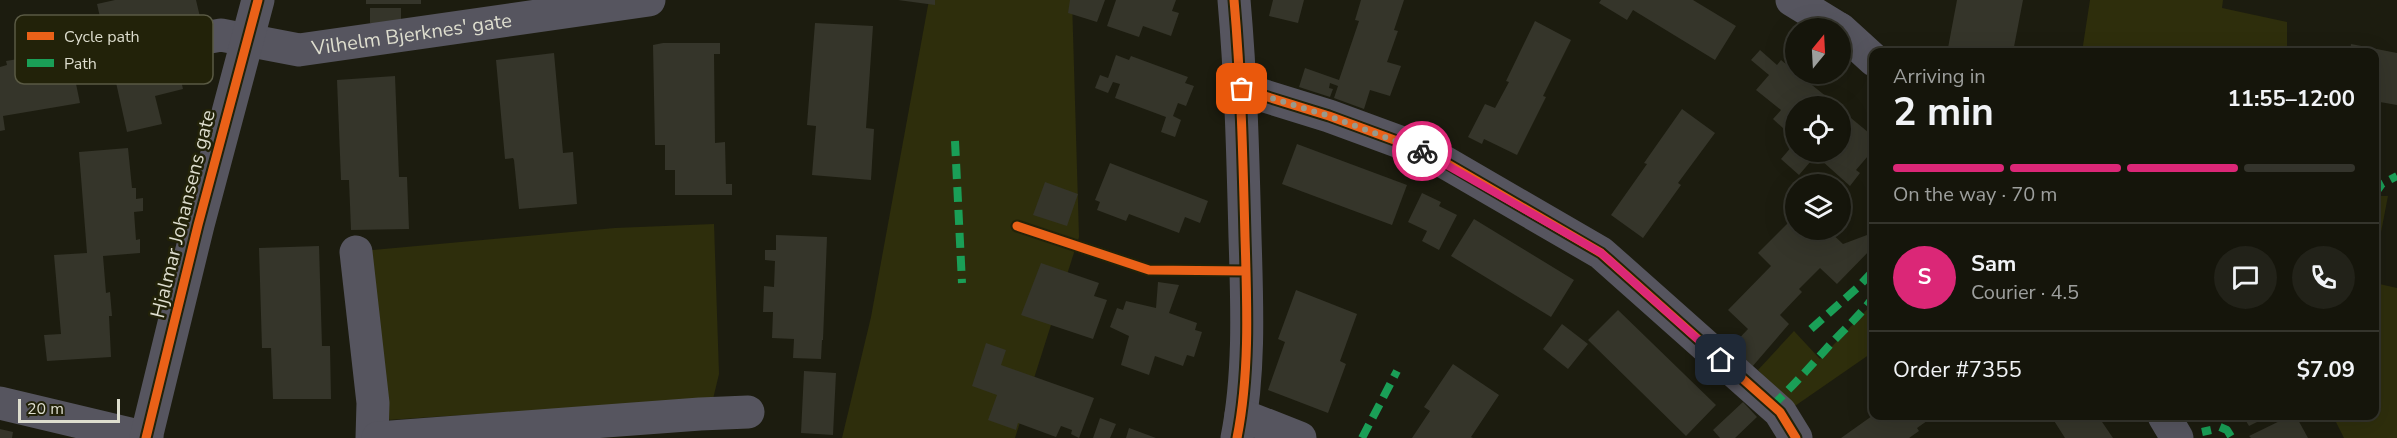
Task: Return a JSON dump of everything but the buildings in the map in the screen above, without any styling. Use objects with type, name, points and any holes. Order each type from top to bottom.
[{"type":"street","name":"Hjalmar Johansens gate","points":[[146,438],[195,237],[258,0]]},
{"type":"street","name":"Vilhelm Bjerknes' gate","points":[[213,36],[221,34],[299,51],[649,0]]},
{"type":"street","points":[[1234,0],[1242,89],[1246,291],[1239,427],[1300,438]]},
{"type":"street","points":[[1792,0],[1821,18]]},
{"type":"street","points":[[1818,0],[1831,18]]},
{"type":"street","points":[[1851,40],[1869,56]]},
{"type":"street","points":[[1242,89],[1329,116],[1427,152],[1601,253],[1780,412],[1796,438]]},
{"type":"street","points":[[356,252],[373,403],[372,438]]},
{"type":"street","points":[[0,402],[146,438]]},
{"type":"street","points":[[378,438],[689,414],[748,412]]},
{"type":"street","points":[[2166,420],[2177,438]]},
{"type":"shaded area","points":[[929,0],[1072,0],[1079,237],[1015,438],[842,438],[871,317]]},
{"type":"shaded area","points":[[2090,0],[2223,0],[2222,8],[2287,22],[2287,48],[2083,48]]},
{"type":"shaded area","points":[[2379,196],[2388,196],[2379,242]]},
{"type":"shaded area","points":[[714,224],[719,374],[713,399],[387,420],[362,251],[615,228]]},
{"type":"shaded area","points":[[2379,284],[2397,288],[2397,438],[2344,438],[2335,420],[2379,420]]},
{"type":"shaded area","points":[[1869,307],[1869,355],[1792,408],[1758,370],[1794,331],[1820,359]]},
{"type":"marked path","points":[[955,141],[962,283]]},
{"type":"marked path","points":[[2379,188],[2397,176]]},
{"type":"marked path","points":[[1811,329],[1869,275]]},
{"type":"marked path","points":[[1772,406],[1869,302]]},
{"type":"marked path","points":[[1362,438],[1397,371]]},
{"type":"marked path","points":[[2220,427],[2227,430],[2232,438]]},
{"type":"marked path","points":[[2202,432],[2211,430]]},
{"type":"cycle path","points":[[146,438],[198,225],[258,0]]},
{"type":"cycle path","points":[[1234,0],[1241,118],[1247,312],[1246,363],[1237,438]]},
{"type":"cycle path","points":[[1242,89],[1329,116],[1427,152],[1601,253],[1780,412],[1796,438]]},
{"type":"cycle path","points":[[1017,226],[1149,270],[1246,271]]},
{"type":"way so far","points":[[1242,89],[1329,116],[1422,151]]},
{"type":"route","points":[[1422,151],[1518,203],[1601,253],[1721,360]]}]
